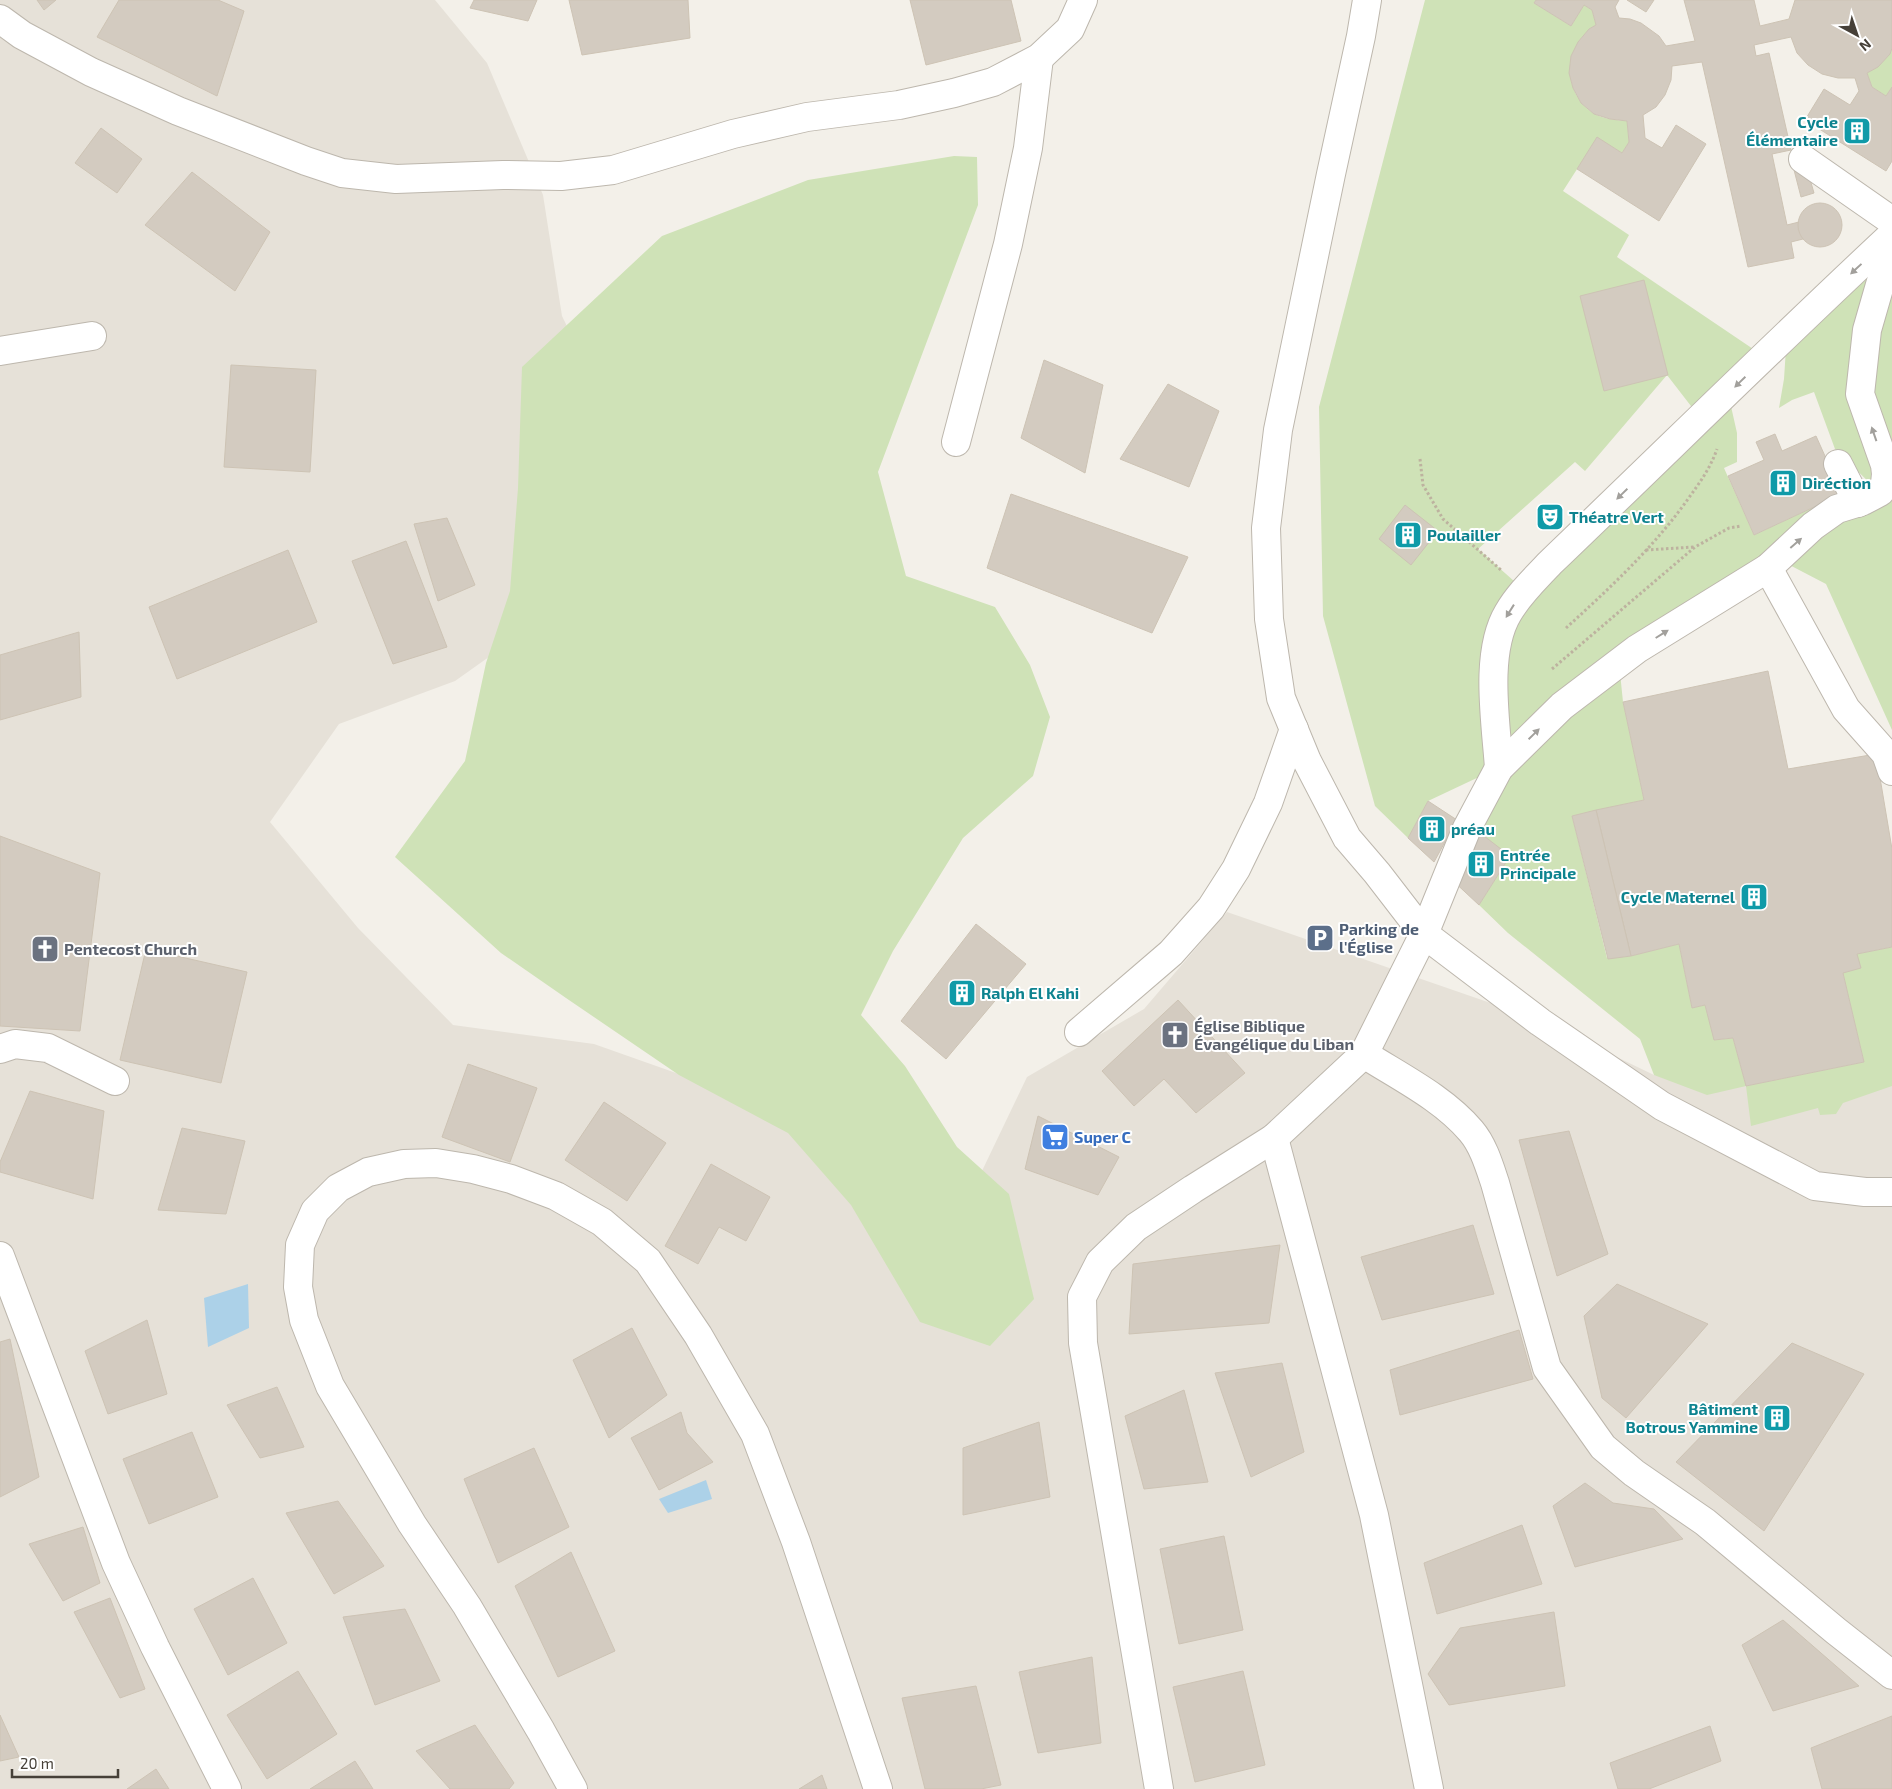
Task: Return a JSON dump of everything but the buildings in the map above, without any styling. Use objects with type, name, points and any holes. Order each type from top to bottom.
[{"type":"street","points":[[0,19],[22,35],[90,72],[178,112],[342,173],[396,178],[503,175],[561,176],[613,170],[733,134],[807,116],[899,105],[993,82],[1039,58],[1070,29],[1083,0]]},
{"type":"street","points":[[1367,0],[1278,430],[1266,528],[1269,619],[1281,698],[1307,761],[1347,838],[1377,873],[1424,934],[1540,1022],[1662,1106],[1815,1186],[1865,1192],[1892,1192]]},
{"type":"street","points":[[956,442],[1008,244],[1026,158],[1039,58]]},
{"type":"street","points":[[1803,159],[1892,221]]},
{"type":"street","points":[[1499,768],[1494,670],[1496,643],[1507,614],[1524,590],[1719,402],[1787,333],[1892,236]]},
{"type":"street","points":[[1160,1789],[1083,1344],[1082,1297],[1100,1262],[1136,1227],[1192,1189],[1274,1138],[1364,1054],[1424,934],[1467,828],[1499,768],[1562,706],[1637,649],[1768,568],[1824,517],[1837,509],[1872,498],[1880,492],[1885,484],[1886,474],[1860,394],[1867,330],[1892,243]]},
{"type":"street","points":[[0,351],[92,336]]},
{"type":"street","points":[[1838,464],[1858,503]]},
{"type":"street","points":[[1768,568],[1846,709],[1886,754],[1892,772]]},
{"type":"street","points":[[1079,1032],[1171,954],[1211,908],[1236,869],[1268,803],[1294,729]]},
{"type":"street","points":[[0,1049],[15,1044],[48,1048],[115,1081]]},
{"type":"street","points":[[1364,1054],[1445,1106],[1472,1131],[1486,1156],[1496,1183],[1548,1368],[1603,1447],[1634,1473],[1705,1522],[1892,1675]]},
{"type":"street","points":[[1274,1138],[1374,1515],[1429,1789]]},
{"type":"street","points":[[573,1789],[467,1606],[412,1524],[330,1386],[304,1320],[298,1287],[300,1245],[315,1211],[338,1188],[368,1172],[404,1164],[436,1163],[473,1169],[511,1179],[556,1196],[602,1222],[648,1261],[698,1335],[755,1434],[796,1542],[878,1789]]},
{"type":"street","points":[[0,1256],[116,1562],[155,1647],[227,1789]]},
{"type":"path","points":[[1566,628],[1605,592],[1670,524],[1711,466],[1723,432],[1719,402]]},
{"type":"path","points":[[1420,459],[1423,485],[1443,519],[1524,590]]},
{"type":"path","points":[[1552,669],[1695,547],[1728,528],[1741,526]]},
{"type":"path","points":[[1645,550],[1695,547]]},
{"type":"shaded area","points":[[0,0],[435,0],[487,63],[543,195],[562,316],[619,433],[558,608],[455,681],[339,724],[270,822],[358,928],[453,1025],[594,1044],[710,1085],[970,1196],[1027,1077],[1144,1009],[1227,912],[1540,1020],[1654,1075],[1793,1083],[1892,1057],[1892,1789],[0,1789]]},
{"type":"green space","points":[[1425,0],[1536,0],[1534,3],[1571,26],[1584,5],[1592,10],[1596,25],[1585,34],[1578,44],[1570,69],[1571,81],[1575,93],[1593,113],[1605,118],[1627,121],[1629,142],[1622,153],[1597,138],[1563,191],[1629,235],[1617,257],[1762,355],[1728,393],[1737,433],[1737,462],[1724,468],[1754,535],[1842,494],[1879,492],[1835,449],[1814,392],[1792,400],[1779,408],[1784,379],[1787,333],[1892,235],[1892,730],[1826,584],[1778,559],[1619,663],[1623,702],[1644,800],[1572,816],[1607,958],[1631,956],[1679,944],[1692,1008],[1705,1005],[1715,1040],[1733,1038],[1746,1086],[1707,1095],[1654,1075],[1640,1039],[1508,933],[1479,905],[1510,856],[1467,828],[1498,768],[1428,801],[1408,838],[1375,806],[1323,616],[1319,407]],"holes":[[[1667,375],[1701,419],[1524,590],[1478,549],[1575,462],[1585,471]]]},
{"type":"green space","points":[[1892,48],[1892,87],[1886,96],[1872,87],[1867,73],[1885,60]]},
{"type":"green space","points":[[954,156],[977,157],[978,205],[878,472],[906,576],[995,607],[1030,665],[1050,717],[1033,776],[963,838],[893,951],[861,1015],[905,1066],[957,1147],[1009,1194],[1034,1299],[990,1346],[920,1322],[851,1205],[788,1133],[679,1075],[501,953],[395,857],[465,761],[486,663],[510,591],[518,488],[522,367],[662,236],[808,180]]},
{"type":"green space","points":[[1892,947],[1892,1086],[1843,1103],[1836,1114],[1820,1115],[1818,1108],[1751,1126],[1746,1086],[1864,1062],[1839,957]]},
{"type":"water","points":[[248,1284],[249,1328],[208,1347],[204,1298]]},
{"type":"water","points":[[706,1480],[712,1499],[668,1513],[659,1499]]},
{"type":"place","name":"Cycle Élémentaire","points":[[1857,131]]},
{"type":"place","name":"Diréction","points":[[1783,483]]},
{"type":"place","name":"Théatre Vert","points":[[1550,517]]},
{"type":"place","name":"Poulailler","points":[[1408,535]]},
{"type":"place","name":"préau","points":[[1432,829]]},
{"type":"place","name":"Entrée Principale","points":[[1481,864]]},
{"type":"place","name":"Cycle Maternel","points":[[1754,897]]},
{"type":"place","name":"Parking de l'Église","points":[[1320,938]]},
{"type":"place","name":"Pentecost Church","points":[[45,949]]},
{"type":"place","name":"Ralph El Kahi","points":[[962,993]]},
{"type":"place","name":"Église Biblique Évangélique du Liban","points":[[1175,1035]]},
{"type":"place","name":"Super C","points":[[1055,1137]]},
{"type":"place","name":"Bâtiment Botrous Yammine","points":[[1777,1418]]}]
